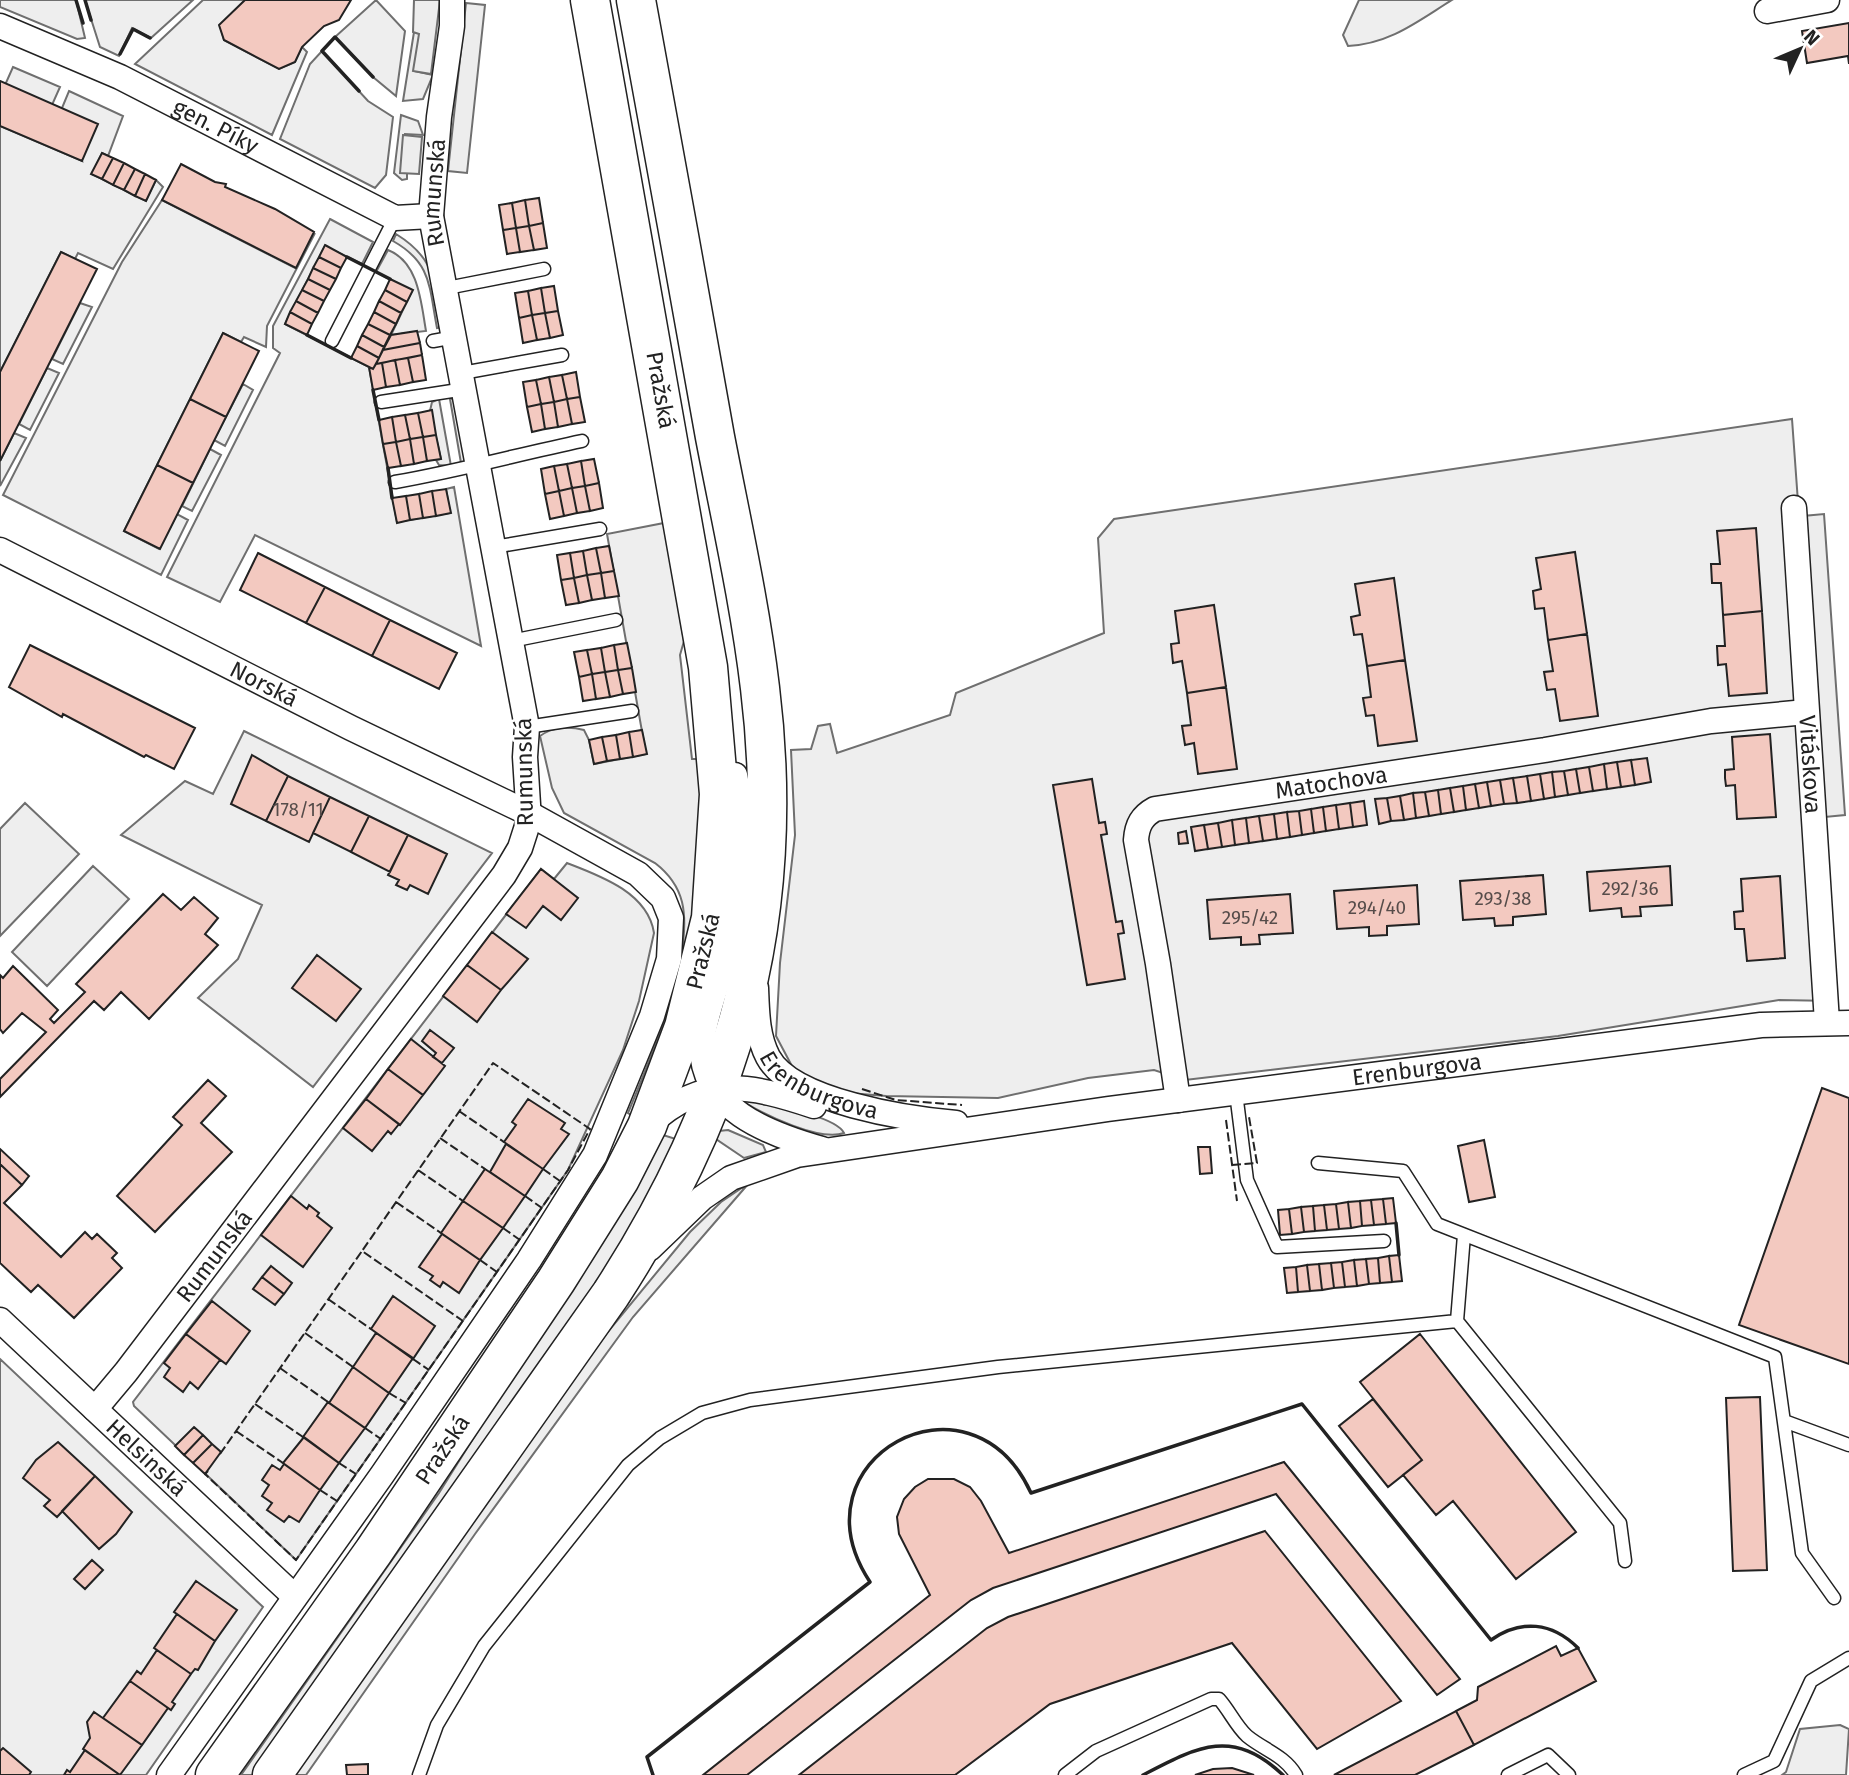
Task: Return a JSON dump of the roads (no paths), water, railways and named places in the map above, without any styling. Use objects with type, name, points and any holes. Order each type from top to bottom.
[{"type":"main road","name":"Pražská","points":[[215,1775],[374,1551],[596,1221],[647,1126],[684,1027],[711,918],[719,794],[708,667],[590,0]]},
{"type":"main road","name":"Pražská","points":[[271,1775],[625,1272],[683,1172],[716,1091],[744,1007],[753,960],[768,822],[761,690],[636,0]]},
{"type":"street","name":"Rumunská","points":[[94,1409],[126,1372],[504,875],[524,838],[528,813],[527,727],[464,381],[444,339],[447,288],[431,216],[439,117],[452,26],[452,0]]},
{"type":"street","points":[[1767,12],[1827,0]]},
{"type":"street","name":"gen. Píky","points":[[0,26],[120,77],[395,218]]},
{"type":"street","points":[[395,218],[431,216]]},
{"type":"street","name":"Vitáskova","points":[[1794,508],[1806,712],[1838,1022]]},
{"type":"street","name":"Norská","points":[[0,550],[351,728],[528,813]]},
{"type":"street","name":"Matochova","points":[[1178,1100],[1136,840],[1140,821],[1146,813],[1165,807],[1545,750],[1711,721],[1806,712]]},
{"type":"street","name":"Erenburgova","points":[[714,724],[734,771],[738,812],[728,932],[702,1044],[705,1064],[716,1091],[733,1111],[779,1136],[826,1150]]},
{"type":"street","name":"Pražská","points":[[169,1775],[382,1475],[565,1205],[595,1155],[613,1116],[659,994],[672,940],[671,918],[663,898],[638,874],[528,813]]},
{"type":"street","name":"Erenburgova","points":[[753,960],[761,1037],[768,1057],[779,1072],[797,1084],[863,1108],[928,1120],[985,1126]]},
{"type":"street","name":"Erenburgova","points":[[625,1272],[702,1198],[731,1178],[774,1162],[826,1150],[1178,1100],[1761,1025],[1838,1022]]},
{"type":"street","name":"Erenburgova","points":[[647,1126],[678,1102],[734,1087],[755,1088],[871,1122],[928,1120]]},
{"type":"street","name":"Helsinská","points":[[0,1320],[294,1596]]},
{"type":"lane","points":[[332,341],[395,218]]},
{"type":"lane","points":[[447,288],[544,269]]},
{"type":"lane","points":[[381,402],[562,355]]},
{"type":"lane","points":[[395,482],[582,441]]},
{"type":"lane","points":[[494,547],[600,529]]},
{"type":"lane","points":[[511,641],[616,620]]},
{"type":"lane","points":[[527,727],[632,711]]},
{"type":"lane","points":[[1236,1093],[1247,1180],[1277,1247],[1384,1241]]},
{"type":"lane","points":[[1318,1163],[1403,1171],[1437,1224],[1775,1357],[1802,1553],[1834,1598]]},
{"type":"lane","points":[[1464,1235],[1457,1321],[1620,1523],[1625,1561]]},
{"type":"lane","points":[[419,1775],[437,1725],[484,1646],[628,1465],[660,1438],[702,1413],[750,1400],[998,1367],[1457,1321]]},
{"type":"lane","points":[[1784,1421],[1849,1445]]},
{"type":"lane","points":[[1744,1775],[1774,1761],[1811,1681],[1849,1658]]},
{"type":"lane","points":[[1065,1775],[1096,1751],[1211,1699],[1219,1699],[1243,1732],[1273,1751],[1291,1766],[1296,1775]]},
{"type":"lane","points":[[1508,1775],[1548,1755],[1569,1775]]}]
